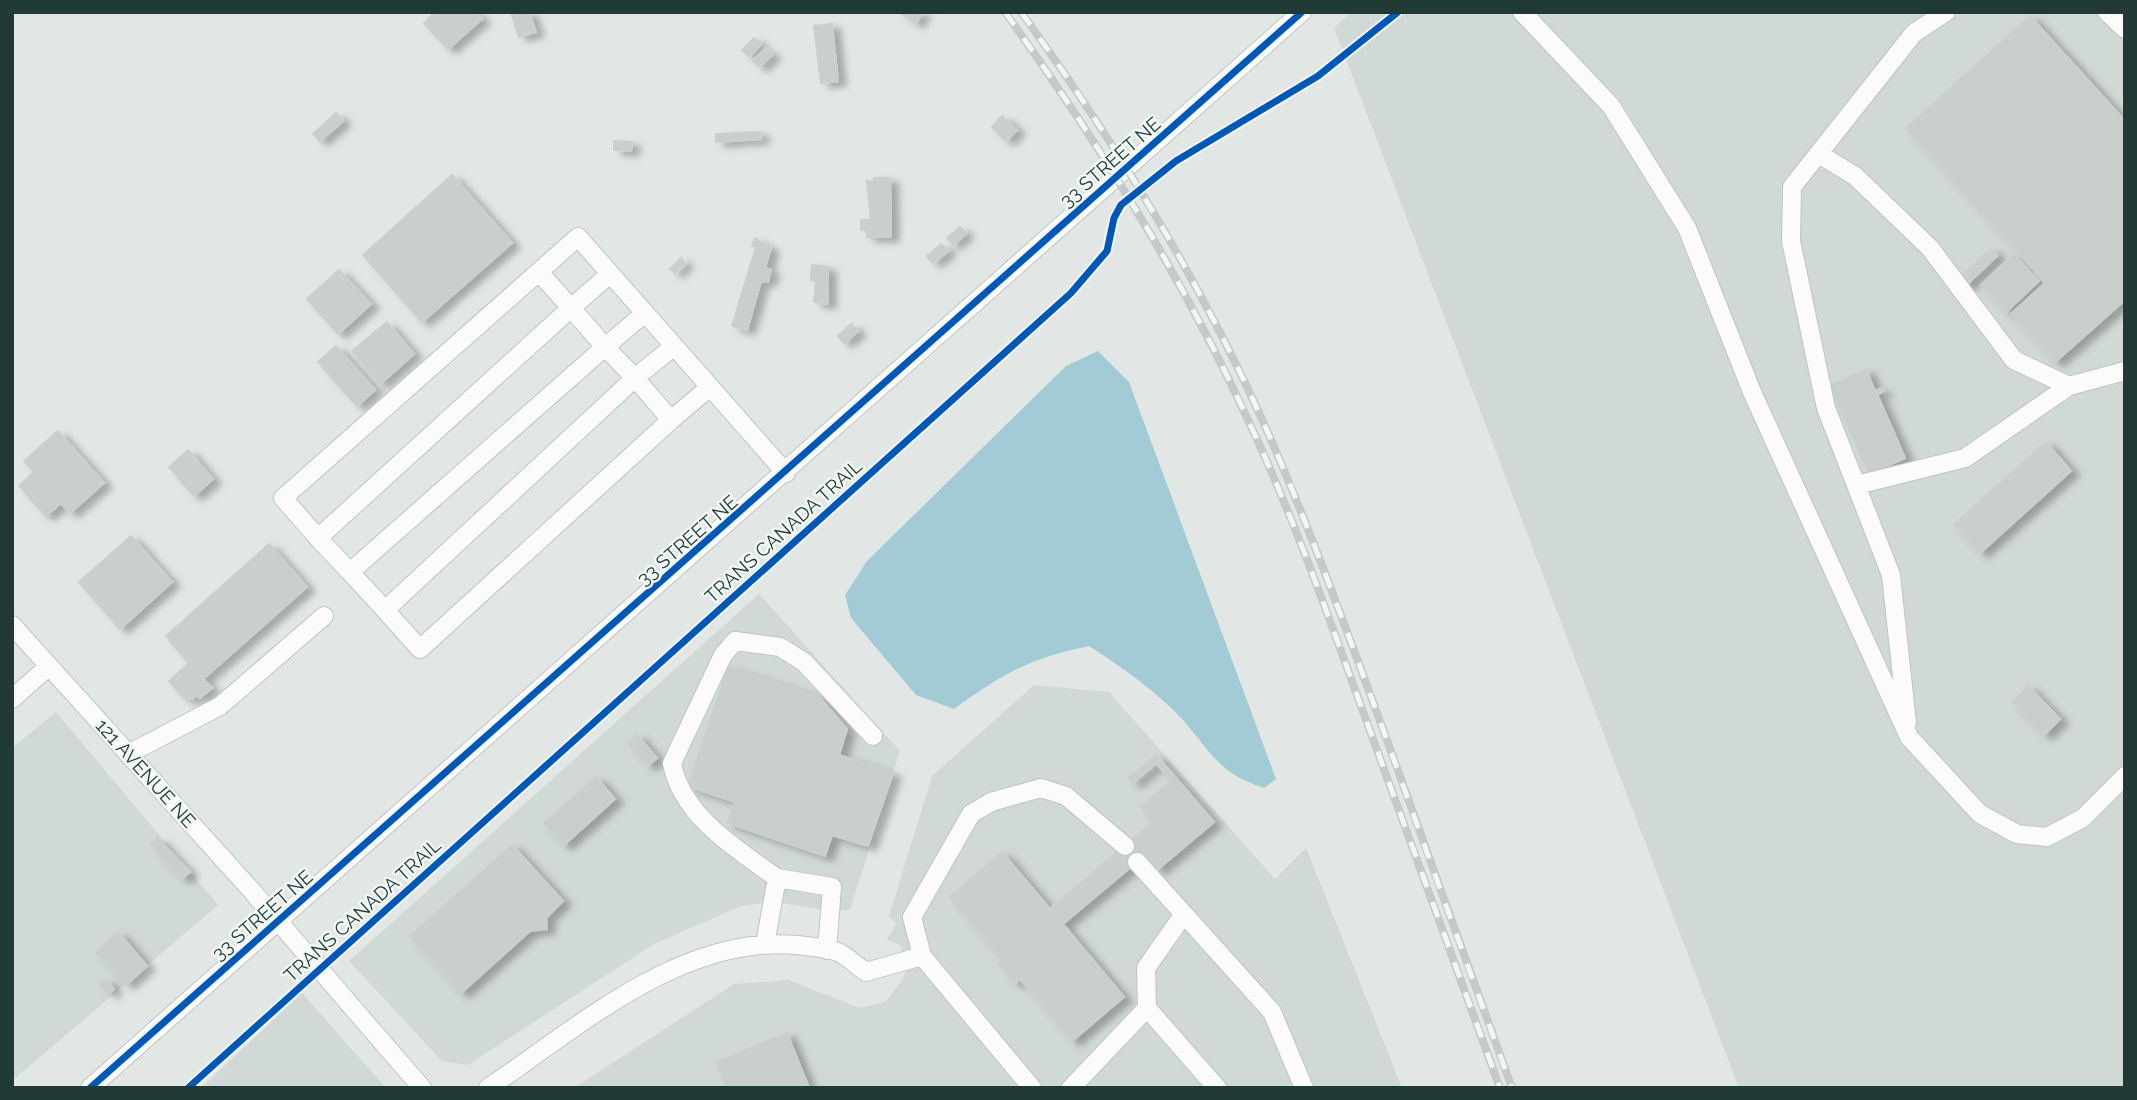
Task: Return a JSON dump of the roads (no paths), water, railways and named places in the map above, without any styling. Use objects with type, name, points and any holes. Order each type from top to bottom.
[{"type":"street","name":"33 STREET NE","points":[[90,1088],[786,473],[1301,12]]},
{"type":"street","points":[[1522,12],[1611,106],[1687,228],[1752,392],[1909,737],[1980,814],[2017,834],[2047,837],[2083,818],[2125,776]]},
{"type":"street","points":[[1909,737],[1891,575],[1826,408],[1791,241],[1792,187],[1914,33],[1946,12]]},
{"type":"street","points":[[2107,12],[2125,29]]},
{"type":"street","points":[[1819,154],[1855,176],[1930,248],[2014,360],[2069,386]]},
{"type":"street","points":[[710,387],[420,649],[282,498],[578,237],[786,473]]},
{"type":"street","points":[[539,272],[671,420]]},
{"type":"street","points":[[318,538],[610,274]]},
{"type":"street","points":[[350,572],[645,313]]},
{"type":"street","points":[[385,610],[635,378],[674,346]]},
{"type":"street","points":[[1857,485],[1965,458],[2069,386],[2125,371]]},
{"type":"street","points":[[128,754],[219,706],[324,615]]},
{"type":"street","name":"121 AVENUE NE","points":[[12,625],[278,922],[422,1088]]},
{"type":"street","points":[[827,950],[832,887],[777,878],[730,845],[690,805],[675,781],[672,763],[723,655],[735,641],[780,647],[804,662],[873,736]]},
{"type":"street","points":[[12,699],[49,666]]},
{"type":"street","points":[[1032,1088],[922,956],[912,917],[971,814],[991,802],[1041,788],[1066,796],[1125,846]]},
{"type":"street","points":[[1137,862],[1272,1012],[1305,1087]]},
{"type":"street","points":[[765,944],[777,878]]},
{"type":"street","points":[[1184,914],[1146,968],[1147,1008],[1217,1088]]},
{"type":"street","points":[[488,1088],[645,982],[702,956],[742,945],[765,944],[827,950],[839,953],[866,972],[922,956]]},
{"type":"street","points":[[1071,1088],[1147,1008]]},
{"type":"water","points":[[1098,351],[1129,382],[1276,779],[1264,788],[1226,769],[1183,720],[1150,689],[1089,646],[1049,656],[1017,669],[954,709],[916,695],[851,618],[845,595],[867,561],[1066,366]]},
{"type":"railway","points":[[1005,12],[1073,110],[1137,211],[1196,315],[1249,422],[1310,568],[1500,1088]]},
{"type":"railway","points":[[1021,12],[1088,109],[1151,208],[1209,311],[1261,417],[1342,618],[1512,1088]]}]
